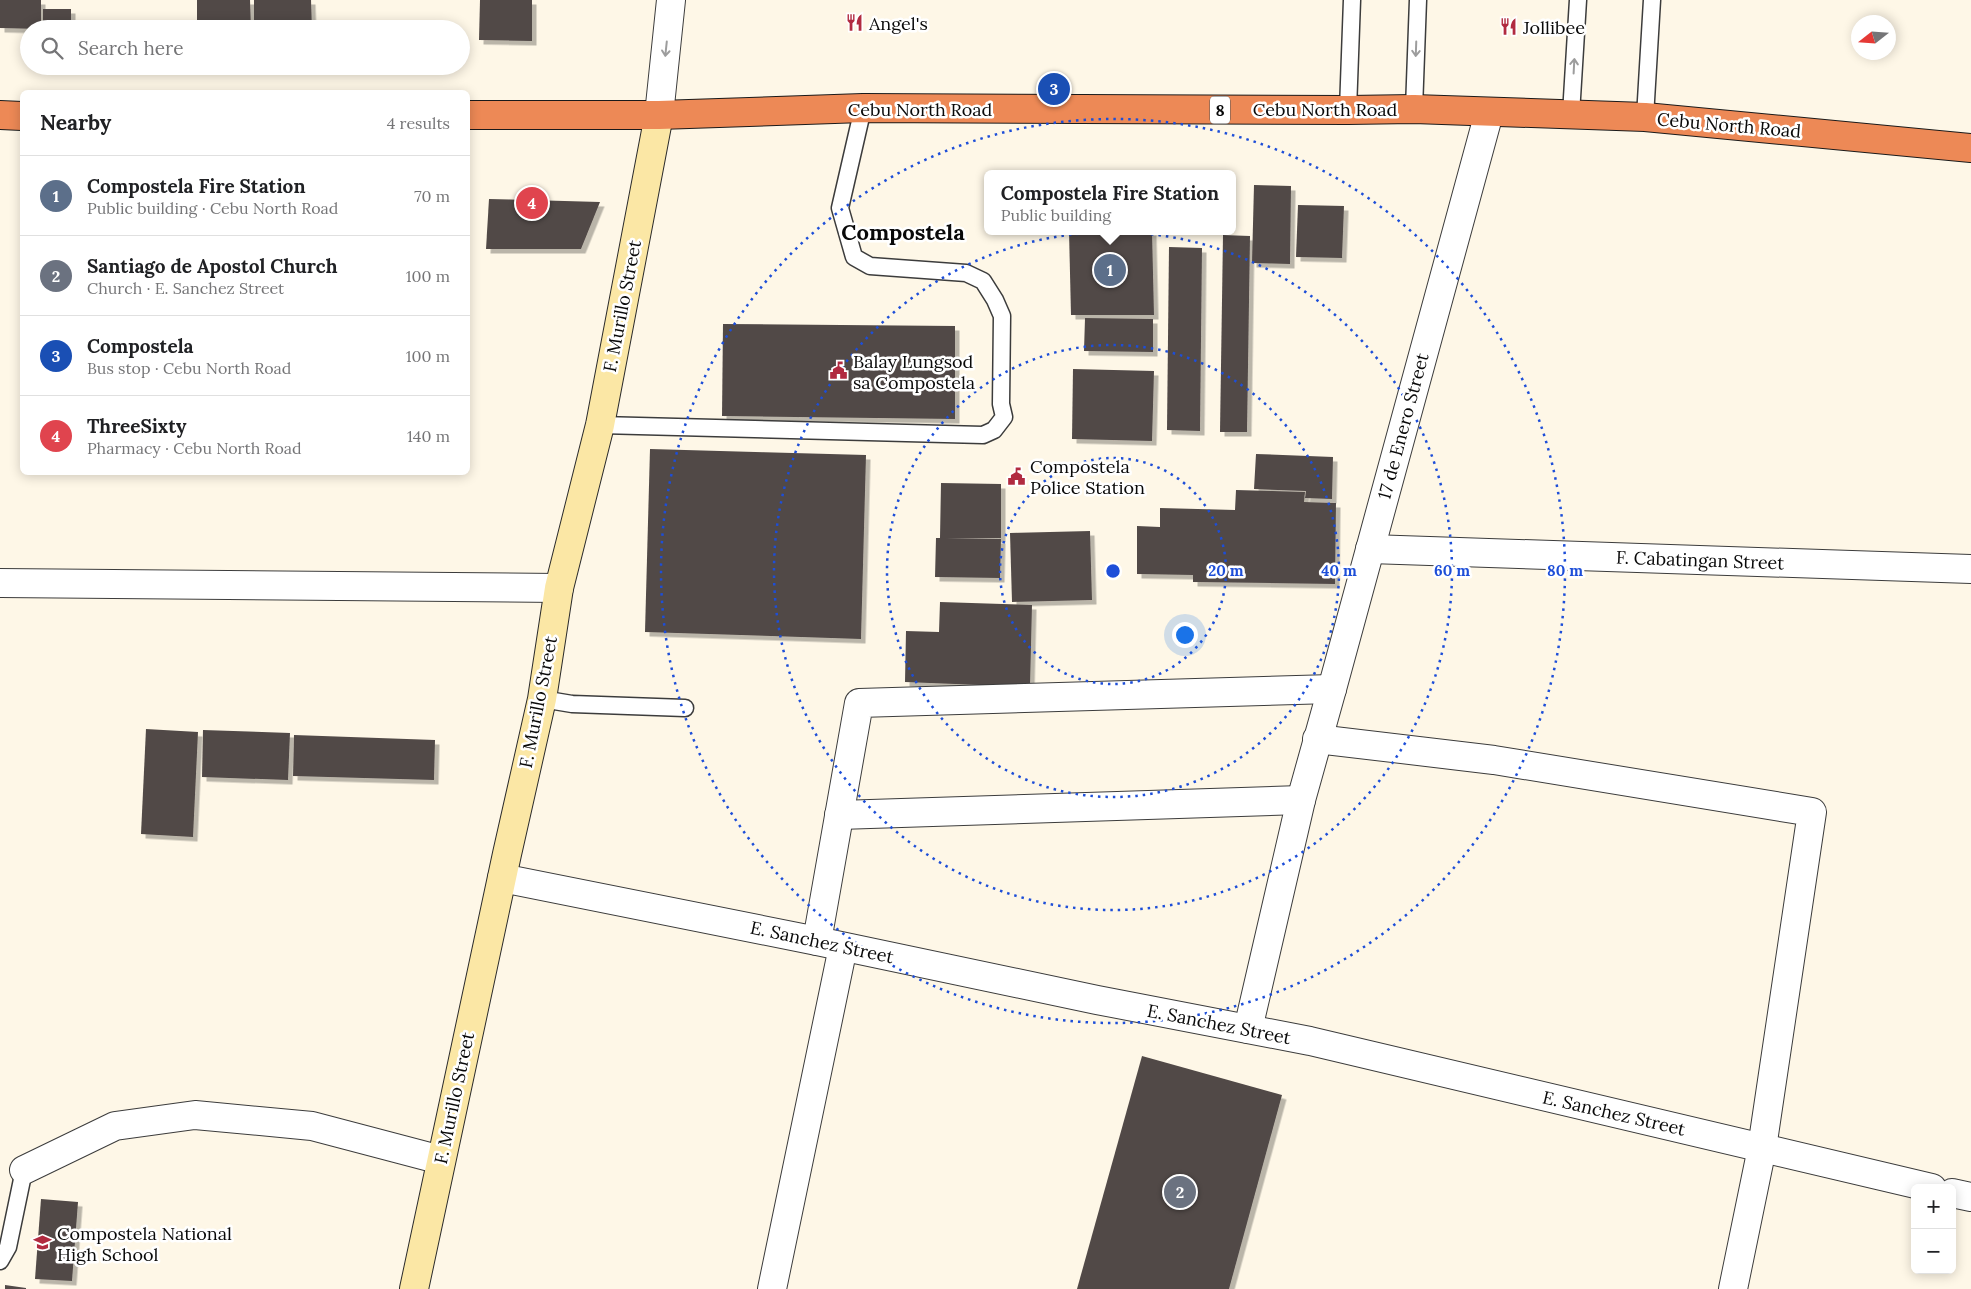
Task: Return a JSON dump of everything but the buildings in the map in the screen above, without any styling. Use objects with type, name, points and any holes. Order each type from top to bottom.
[{"type":"highway","name":"Cebu North Road","points":[[470,115],[659,115],[862,108],[1414,109],[1645,117],[1971,148]]},
{"type":"highway","points":[[0,116],[20,116]]},
{"type":"street","points":[[659,115],[670,0]]},
{"type":"street","name":"17 de Enero Street","points":[[1248,1029],[1317,739],[1489,113]]},
{"type":"street","name":"F. Murillo Street","points":[[414,1289],[542,699],[559,588],[600,425],[659,115]]},
{"type":"street","name":"F. Cabatingan Street","points":[[1370,549],[1971,569]]},
{"type":"street","points":[[0,584],[559,588]]},
{"type":"street","points":[[817,941],[859,703],[1332,690]]},
{"type":"street","points":[[1317,739],[1494,760],[1812,812],[1762,1148],[1732,1289]]},
{"type":"street","points":[[840,815],[1301,800]]},
{"type":"street","name":"E. Sanchez Street","points":[[502,878],[1310,1042],[1915,1184]]},
{"type":"street","points":[[772,1289],[843,947]]},
{"type":"street","points":[[24,1170],[115,1126],[194,1115],[312,1126],[441,1160]]},
{"type":"street","points":[[1956,1193],[1971,1197]]},
{"type":"lane","points":[[1348,110],[1352,0]]},
{"type":"lane","points":[[1414,109],[1418,0]]},
{"type":"lane","points":[[1571,114],[1578,0]]},
{"type":"lane","points":[[1645,117],[1652,0]]},
{"type":"lane","points":[[600,425],[983,435],[994,430],[1004,417],[1001,404],[1002,316],[996,300],[983,281],[966,272],[870,266],[854,257],[840,208],[862,108]]},
{"type":"lane","points":[[542,699],[572,704],[685,708]]},
{"type":"lane","points":[[0,1261],[8,1248],[24,1170]]},
{"type":"place","name":"Angel's","points":[[855,23]]},
{"type":"place","name":"Jollibee","points":[[1509,27]]},
{"type":"place","name":"Compostela","points":[[1054,89]]},
{"type":"place","name":"ThreeSixty","points":[[532,203]]},
{"type":"place","name":"Compostela Fire Station","points":[[1110,270]]},
{"type":"place","name":"Balay Lungsod sa Compostela","points":[[839,371]]},
{"type":"place","name":"Compostela Police Station","points":[[1016,476]]},
{"type":"place","name":"Santiago de Apostol Church","points":[[1180,1192]]},
{"type":"place","name":"Compostela National High School","points":[[43,1243]]},
{"type":"district","name":"Compostela","points":[[903,232]]}]
